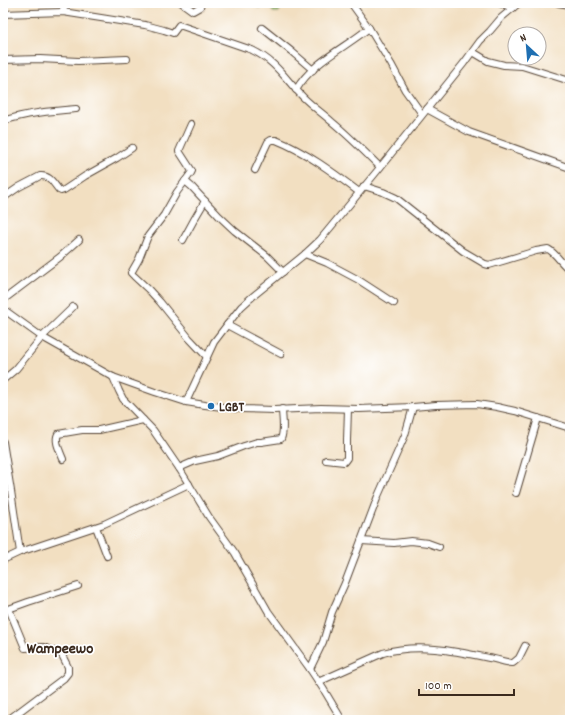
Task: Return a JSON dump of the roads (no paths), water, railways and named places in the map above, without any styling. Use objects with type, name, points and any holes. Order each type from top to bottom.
[{"type":"street","points":[[63,12],[65,3]]},
{"type":"street","points":[[182,3],[193,11],[200,6],[201,3]]},
{"type":"street","points":[[351,3],[369,28],[405,90],[422,114]]},
{"type":"street","points":[[499,3],[513,8]]},
{"type":"street","points":[[186,402],[214,342],[242,307],[252,297],[306,254],[320,240],[473,52],[480,41],[501,18],[519,3]]},
{"type":"street","points":[[558,3],[570,5]]},
{"type":"street","points":[[3,14],[63,12],[145,25],[173,33],[180,25],[246,48],[260,54],[271,62],[296,90],[315,108],[331,120],[380,167]]},
{"type":"street","points":[[262,28],[313,70]]},
{"type":"street","points":[[296,90],[313,70],[328,56],[369,28]]},
{"type":"street","points":[[473,52],[488,61],[504,65],[522,66],[570,82]]},
{"type":"street","points":[[3,60],[40,59],[78,61],[127,59]]},
{"type":"street","points":[[3,121],[25,115],[76,109]]},
{"type":"street","points":[[427,109],[469,132],[570,168]]},
{"type":"street","points":[[191,124],[179,150],[192,171],[164,215],[148,236],[139,259],[131,273],[157,298],[189,338],[207,357]]},
{"type":"street","points":[[255,170],[268,142],[271,140],[276,140],[308,156],[359,192]]},
{"type":"street","points":[[3,198],[19,187],[40,176],[48,177],[59,190],[64,190],[132,148]]},
{"type":"street","points":[[185,181],[219,216],[267,256],[283,272]]},
{"type":"street","points":[[364,186],[396,198],[464,251],[485,264],[489,265],[536,251],[548,249],[554,253],[566,268],[570,270]]},
{"type":"street","points":[[182,240],[205,201]]},
{"type":"street","points":[[3,300],[54,262],[78,240]]},
{"type":"street","points":[[306,254],[358,279],[394,303]]},
{"type":"street","points":[[3,380],[16,369],[42,337],[73,307]]},
{"type":"street","points":[[3,309],[42,337],[113,377],[186,402],[241,409],[413,407],[477,404],[497,407],[570,428]]},
{"type":"street","points":[[227,325],[281,354]]},
{"type":"street","points":[[113,377],[123,399],[153,430],[179,468],[209,517],[235,553],[268,611],[310,669],[342,720]]},
{"type":"street","points":[[310,669],[323,642],[332,612],[345,583],[389,469],[405,435],[413,407]]},
{"type":"street","points":[[326,460],[344,462],[347,460],[348,408]]},
{"type":"street","points":[[179,468],[195,461],[218,456],[257,442],[281,439],[283,430],[282,409]]},
{"type":"street","points":[[516,493],[538,418]]},
{"type":"street","points":[[63,459],[56,438],[58,434],[82,430],[99,430],[143,420]]},
{"type":"street","points":[[3,442],[12,491],[20,552]]},
{"type":"street","points":[[3,560],[20,552],[96,527],[189,484]]},
{"type":"street","points":[[96,527],[107,556]]},
{"type":"street","points":[[361,541],[394,543],[411,541],[439,547]]},
{"type":"street","points":[[8,720],[64,678],[68,673],[68,668],[62,655],[59,653],[43,647],[25,648],[6,610],[78,586]]},
{"type":"street","points":[[318,682],[393,650],[421,648],[465,653],[511,664],[519,658],[525,646]]},
{"type":"place","name":"LGBT","points":[[211,406]]},
{"type":"district","name":"Wampeewo","points":[[60,647]]}]
